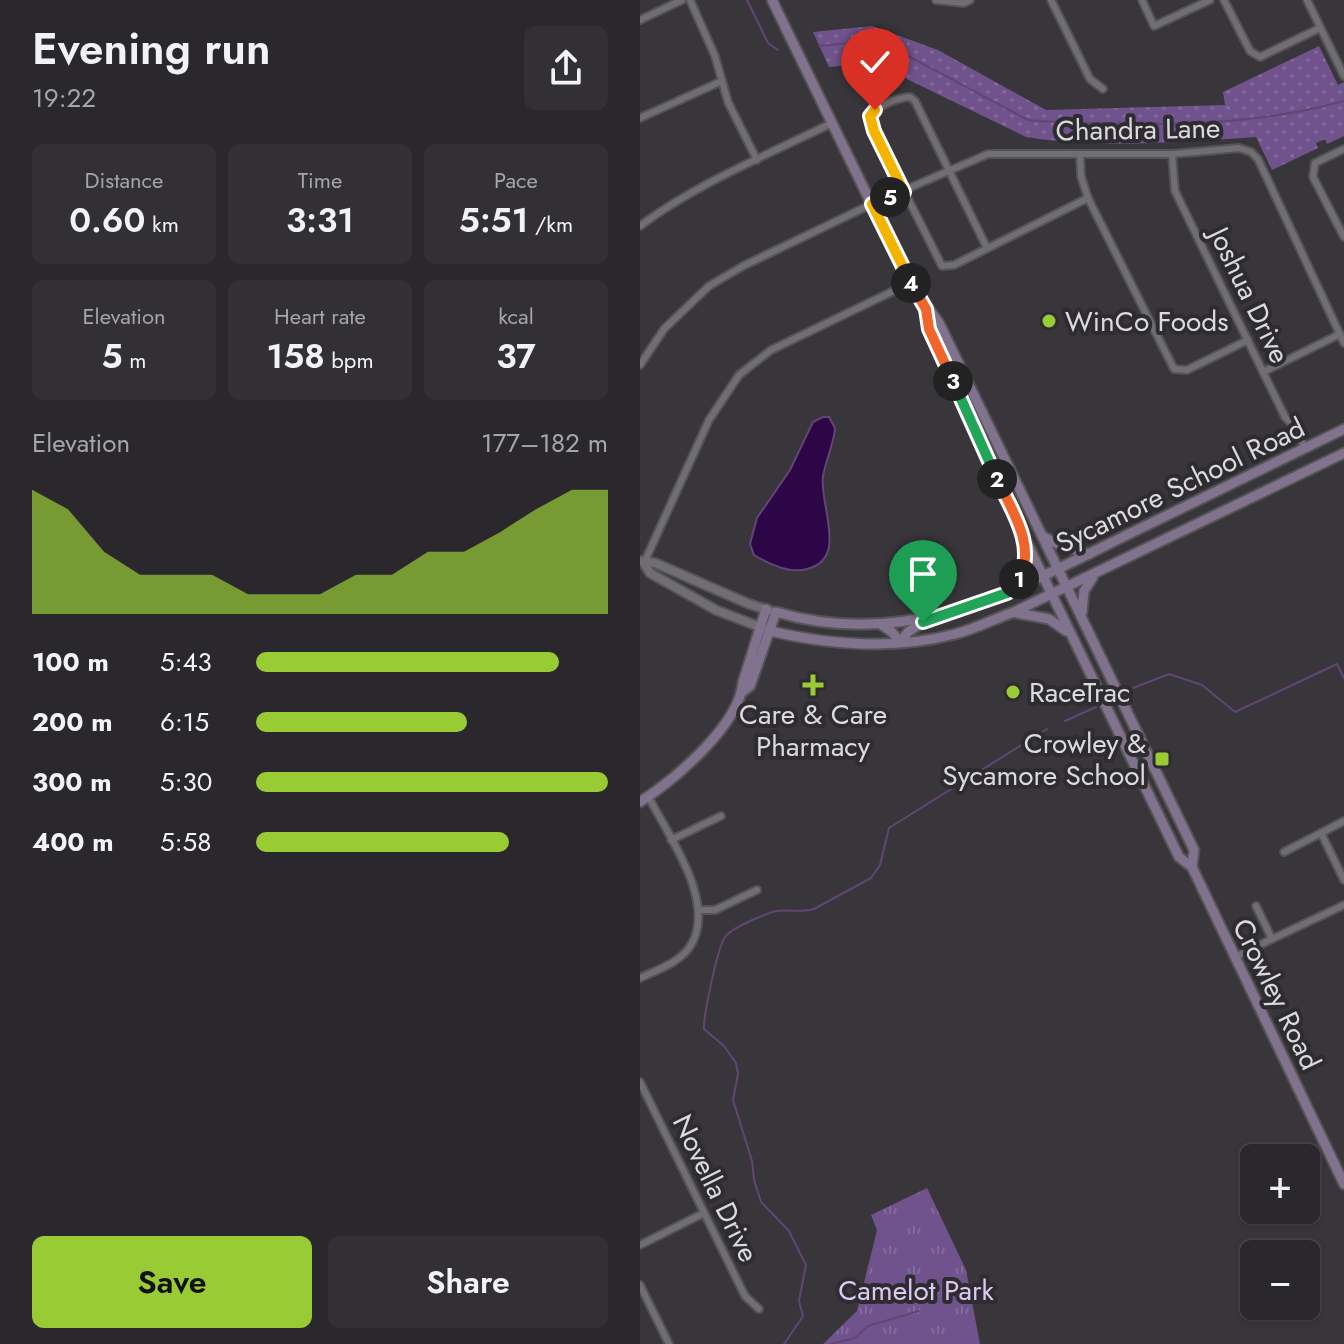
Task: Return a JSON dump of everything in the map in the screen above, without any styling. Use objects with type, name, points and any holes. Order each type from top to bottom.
[{"type":"main road","name":"Crowley Road","points":[[772,0],[910,283],[939,323],[1082,615],[1194,850],[1192,867]]},
{"type":"main road","name":"Crowley Road","points":[[926,309],[929,329],[1070,635],[1179,857],[1192,867],[1344,1184]]},
{"type":"main road","points":[[938,348],[950,360],[972,404],[982,412]]},
{"type":"main road","name":"Sycamore School Road","points":[[771,611],[827,622],[879,623],[934,618],[967,609],[1043,576],[1344,429]]},
{"type":"main road","name":"Sycamore School Road","points":[[765,629],[825,642],[857,644],[900,642],[957,633],[1051,595],[1344,453]]},
{"type":"main road","points":[[1209,495],[1218,515]]},
{"type":"main road","points":[[1044,537],[1089,554]]},
{"type":"main road","points":[[1007,593],[1022,573],[1026,541]]},
{"type":"main road","points":[[1082,615],[1084,591],[1095,574]]},
{"type":"main road","points":[[644,799],[683,768],[715,735],[742,692],[750,686],[771,611]]},
{"type":"main road","points":[[1014,612],[1049,619],[1070,635]]},
{"type":"main road","points":[[879,623],[900,642],[908,632],[934,618]]},
{"type":"street","points":[[640,20],[682,0]]},
{"type":"street","points":[[690,0],[715,56],[728,102],[757,160]]},
{"type":"street","points":[[936,0],[964,3],[970,0]]},
{"type":"street","points":[[1051,0],[1090,79],[1103,89]]},
{"type":"street","points":[[1142,0],[1154,26],[1210,0]]},
{"type":"street","points":[[1224,0],[1255,56],[1260,57],[1320,28]]},
{"type":"street","points":[[1307,0],[1344,76]]},
{"type":"street","points":[[640,118],[722,81]]},
{"type":"street","points":[[987,248],[915,101],[910,97],[904,98],[873,113],[871,120],[942,266],[954,265],[1088,198]]},
{"type":"street","points":[[640,226],[667,206],[832,123]]},
{"type":"street","name":"Chandra Lane","points":[[640,365],[664,329],[709,286],[743,266],[872,204],[988,154],[1172,154],[1239,148],[1251,152],[1258,159],[1344,343]]},
{"type":"street","points":[[1344,149],[1315,163],[1313,177],[1344,237]]},
{"type":"street","points":[[1080,154],[1081,176],[1088,198],[1174,369],[1187,370],[1248,340]]},
{"type":"street","name":"Joshua Drive","points":[[1172,154],[1175,191],[1285,417],[1294,426],[1305,448]]},
{"type":"street","points":[[642,562],[709,420],[739,375],[758,357],[782,344],[910,283]]},
{"type":"street","points":[[1263,372],[1340,334]]},
{"type":"street","points":[[642,562],[655,563],[771,611]]},
{"type":"street","points":[[642,562],[650,573],[716,610],[765,629]]},
{"type":"street","points":[[640,978],[675,960],[691,945],[699,910],[699,901],[671,840],[644,799]]},
{"type":"street","points":[[671,840],[721,816]]},
{"type":"street","points":[[1284,852],[1344,821]]},
{"type":"street","points":[[1321,833],[1344,880]]},
{"type":"street","points":[[699,910],[715,910],[757,890]]},
{"type":"street","points":[[1235,957],[1344,905]]},
{"type":"street","points":[[1256,906],[1272,939]]},
{"type":"street","name":"Novella Drive","points":[[640,1082],[745,1296],[759,1309]]},
{"type":"street","points":[[640,1245],[704,1213]]},
{"type":"street","points":[[640,1285],[669,1344]]},
{"type":"green space","points":[[872,26],[938,50],[1046,110],[1225,105],[1223,92],[1319,46],[1338,85],[1344,82],[1344,136],[1327,144],[1325,139],[1316,143],[1318,148],[1272,170],[1256,137],[1112,144],[1026,137],[874,63],[829,67],[813,32]]},
{"type":"green space","name":"Camelot Park","points":[[927,1188],[966,1270],[980,1344],[823,1344],[857,1311],[877,1230],[871,1215]]},
{"type":"shaded area","points":[[829,417],[835,428],[823,476],[829,530],[827,554],[820,563],[807,569],[786,569],[754,555],[750,544],[757,518],[790,470],[813,422]]},
{"type":"waterway","points":[[747,0],[768,43],[778,50]]},
{"type":"waterway","points":[[819,46],[879,44],[895,49],[1028,120],[1116,124],[1230,121],[1344,101]]},
{"type":"waterway","points":[[1133,688],[1169,674],[1202,685],[1235,712],[1337,664],[1344,678]]},
{"type":"waterway","points":[[1065,721],[1096,707]]},
{"type":"waterway","points":[[784,1344],[803,1316],[799,1301],[806,1265],[789,1231],[761,1202],[733,1100],[738,1074],[736,1063],[724,1046],[704,1029],[722,943],[728,933],[757,918],[776,911],[814,909],[871,878],[880,865],[889,828],[1047,729]]},
{"type":"waterway","points":[[831,1344],[855,1338],[868,1326],[919,1311]]},
{"type":"place","name":"WinCo Foods","points":[[1049,321]]},
{"type":"place","name":"Care & Care Pharmacy","points":[[813,685]]},
{"type":"place","name":"RaceTrac","points":[[1013,692]]},
{"type":"place","name":"Crowley & Sycamore School","points":[[1162,759]]},
{"type":"route","points":[[875,110],[870,116],[874,131],[904,192],[872,204],[926,309],[929,329],[1026,541],[1022,573],[1007,593],[923,622]]}]
